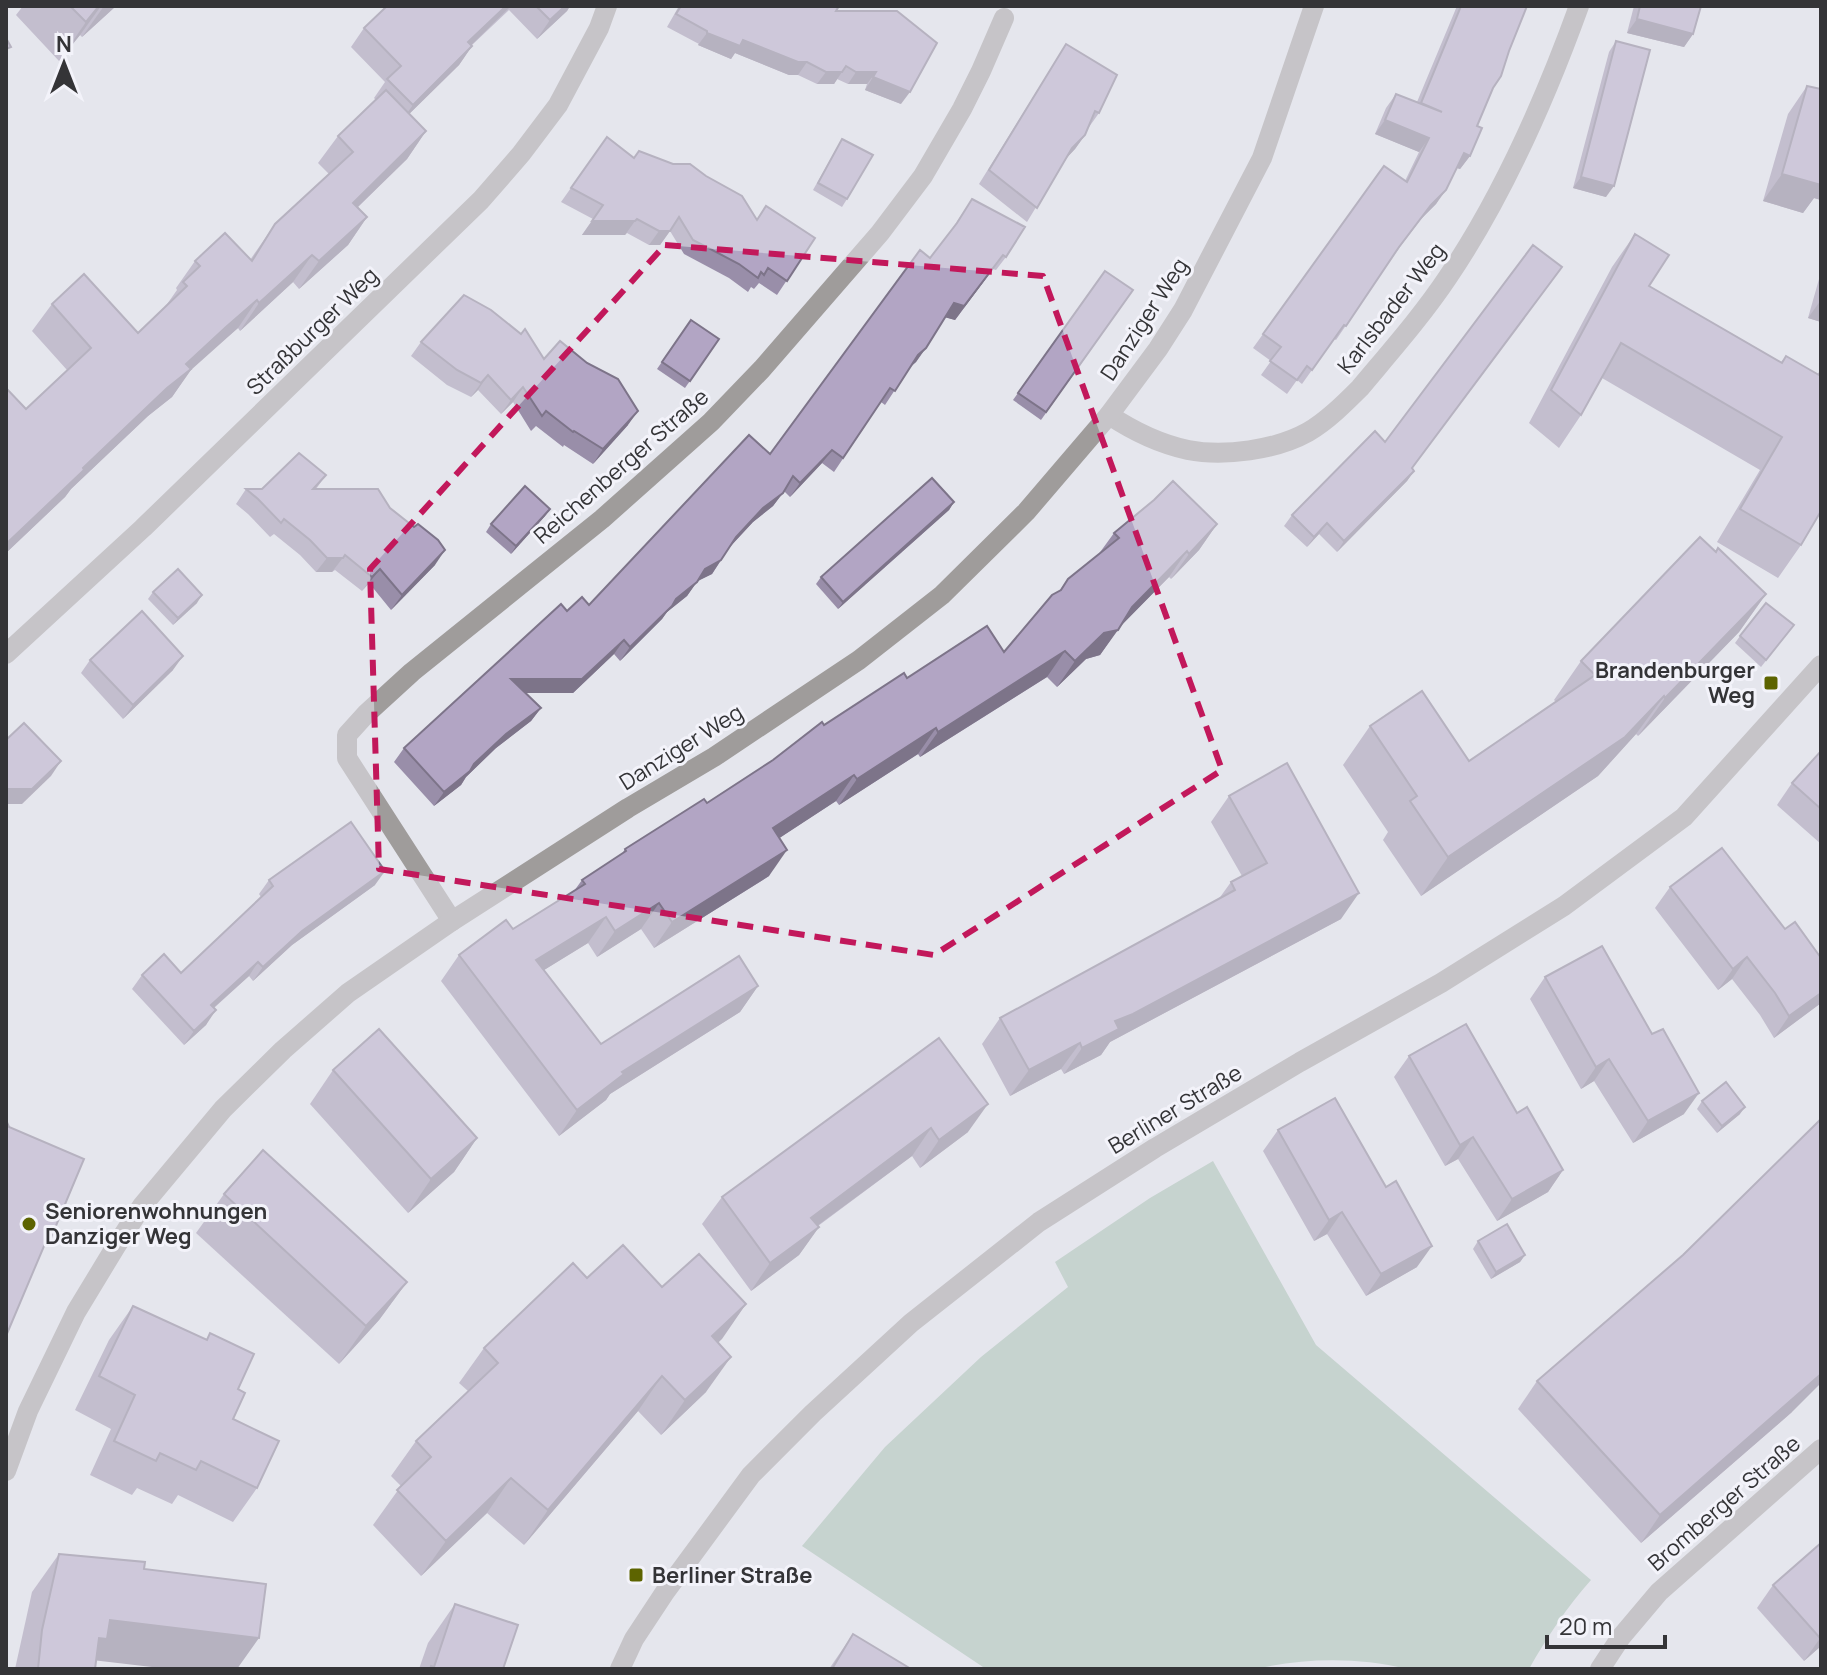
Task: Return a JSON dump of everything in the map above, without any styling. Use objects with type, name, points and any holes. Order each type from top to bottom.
[{"type":"street","name":"Straßburger Weg","points":[[6,654],[143,528],[481,200],[558,105],[599,28],[607,6]]},
{"type":"street","name":"Danziger Weg","points":[[6,1471],[28,1411],[76,1312],[142,1206],[223,1109],[283,1050],[348,993],[452,921],[628,808],[714,757],[871,651],[942,595],[1026,512],[1109,415],[1183,310],[1262,158],[1314,6]]},
{"type":"street","name":"Karlsbader Weg","points":[[1109,415],[1130,429],[1159,441],[1189,450],[1220,452],[1266,448],[1291,439],[1310,431],[1344,404],[1447,280],[1474,237],[1527,135],[1579,6]]},
{"type":"street","name":"Reichenberger Straße","points":[[452,921],[347,758],[347,735],[412,672],[602,519],[711,422],[762,369],[880,233],[923,176],[962,109],[1004,18]]},
{"type":"street","name":"Berliner Straße","points":[[620,1669],[634,1639],[665,1592],[751,1475],[911,1323],[1052,1214],[1155,1148],[1441,983],[1564,906],[1684,817],[1821,665]]},
{"type":"street","name":"Bromberger Straße","points":[[1600,1669],[1628,1628],[1659,1592],[1821,1449]]},
{"type":"highlighted area","points":[[665,245],[1043,276],[1222,770],[934,955],[379,869],[370,569]]},
{"type":"green space","points":[[1213,1161],[1316,1345],[1591,1580],[1558,1623],[1529,1669],[1406,1669],[1369,1662],[1331,1660],[1256,1669],[986,1669],[802,1546],[885,1447],[981,1357],[1068,1287],[1055,1262],[1150,1198]]},
{"type":"building","points":[[70,6],[99,6],[86,22]]},
{"type":"building","points":[[387,6],[506,6],[468,42],[472,46],[413,105],[387,79],[401,66],[364,28]]},
{"type":"building","points":[[536,6],[565,6],[550,20]]},
{"type":"building","points":[[681,6],[839,6],[836,11],[897,11],[937,43],[910,92],[873,77],[876,72],[856,72],[846,66],[842,72],[826,72],[807,62],[798,62],[743,40],[740,46],[707,33],[676,14]]},
{"type":"building","points":[[1461,6],[1527,6],[1501,76],[1477,126],[1482,128],[1470,156],[1464,153],[1446,190],[1399,247],[1346,326],[1312,370],[1307,366],[1297,380],[1270,361],[1281,347],[1263,334],[1384,166],[1407,182],[1429,138],[1385,120],[1396,94],[1442,112],[1421,103]]},
{"type":"building","points":[[1640,6],[1701,6],[1693,34],[1637,19]]},
{"type":"building","points":[[1616,41],[1650,50],[1614,186],[1581,177]]},
{"type":"building","points":[[1066,44],[1117,75],[1099,113],[1095,111],[1085,135],[1072,148],[1037,208],[989,170]]},
{"type":"building","points":[[1807,86],[1821,89],[1821,185],[1782,174]]},
{"type":"building","points":[[386,90],[426,131],[353,203],[367,217],[319,261],[312,255],[259,303],[257,300],[226,327],[186,364],[191,369],[167,388],[6,544],[6,388],[26,409],[91,348],[52,304],[84,274],[138,333],[187,286],[183,282],[200,266],[195,261],[225,233],[252,261],[275,224],[353,152],[338,136]]},
{"type":"building","points":[[607,137],[634,158],[639,151],[673,164],[690,164],[742,196],[757,220],[766,206],[815,238],[787,281],[768,268],[758,278],[739,264],[693,240],[679,217],[670,231],[659,231],[637,219],[592,221],[603,205],[571,188]]},
{"type":"building","points":[[842,139],[873,155],[847,199],[818,183]]},
{"type":"building","points":[[972,199],[1025,227],[1006,257],[1003,255],[964,306],[954,303],[926,348],[895,391],[890,388],[843,458],[832,450],[800,483],[793,476],[783,493],[763,508],[736,537],[721,560],[705,569],[697,582],[676,599],[630,647],[624,640],[582,679],[511,679],[541,708],[506,734],[470,771],[444,792],[404,748],[561,604],[567,611],[582,597],[589,605],[749,435],[770,454],[920,250],[930,258]]},
{"type":"building","points":[[1635,234],[1669,255],[1649,286],[1782,363],[1786,356],[1819,375],[1821,372],[1821,511],[1801,545],[1740,509],[1782,437],[1621,343],[1581,415],[1551,390]]},
{"type":"building","points":[[1533,245],[1562,267],[1412,468],[1414,471],[1344,541],[1327,523],[1314,537],[1292,515],[1375,431],[1385,442]]},
{"type":"building","points":[[1105,271],[1133,290],[1046,412],[1018,393]]},
{"type":"building","points":[[464,295],[491,310],[521,334],[525,329],[544,359],[560,341],[587,363],[618,379],[638,411],[603,449],[573,432],[546,411],[542,416],[523,387],[511,400],[488,375],[481,383],[457,370],[421,342]]},
{"type":"building","points":[[691,320],[719,339],[690,381],[662,362]]},
{"type":"building","points":[[299,453],[326,475],[313,489],[378,489],[390,508],[414,527],[418,524],[438,540],[445,550],[402,595],[380,569],[372,577],[345,555],[343,558],[327,558],[284,519],[281,523],[246,489],[262,489]]},
{"type":"building","points":[[932,478],[954,502],[843,602],[821,577]]},
{"type":"building","points":[[1173,481],[1217,524],[1132,607],[1118,630],[1104,633],[1075,661],[1065,651],[938,732],[936,728],[857,779],[854,775],[773,828],[787,850],[672,922],[659,903],[615,931],[606,917],[536,960],[601,1044],[739,956],[758,986],[622,1072],[624,1074],[577,1110],[459,955],[506,920],[513,929],[585,884],[582,880],[625,849],[704,799],[707,803],[773,760],[822,722],[824,725],[904,673],[907,678],[987,626],[1004,652],[1052,595],[1119,538],[1114,533]]},
{"type":"building","points":[[525,486],[550,509],[516,546],[491,524]]},
{"type":"building","points":[[1700,537],[1716,552],[1718,548],[1766,594],[1625,737],[1448,857],[1410,801],[1417,796],[1370,726],[1422,691],[1469,761],[1595,675],[1581,661]]},
{"type":"building","points":[[178,569],[202,595],[178,618],[153,592]]},
{"type":"building","points":[[1766,603],[1794,625],[1766,660],[1740,636]]},
{"type":"building","points":[[142,611],[183,656],[133,705],[90,660]]},
{"type":"building","points":[[24,723],[61,761],[32,789],[6,789],[6,740]]},
{"type":"building","points":[[1821,751],[1821,809],[1792,783]]},
{"type":"building","points":[[1287,763],[1359,893],[1115,1021],[1119,1029],[1082,1048],[1080,1043],[1029,1070],[1000,1018],[1235,890],[1231,882],[1267,863],[1229,796]]},
{"type":"building","points":[[351,822],[385,871],[302,931],[263,967],[258,962],[211,1005],[216,1010],[194,1031],[142,975],[164,954],[181,973],[273,886],[269,880]]},
{"type":"building","points":[[1722,848],[1785,929],[1795,922],[1821,958],[1821,993],[1789,1016],[1747,957],[1733,969],[1670,887]]},
{"type":"building","points":[[1602,946],[1652,1034],[1663,1029],[1699,1093],[1648,1121],[1609,1059],[1596,1067],[1545,977]]},
{"type":"building","points":[[1466,1024],[1517,1113],[1527,1107],[1563,1170],[1512,1199],[1473,1137],[1460,1145],[1409,1056]]},
{"type":"building","points":[[379,1029],[477,1138],[431,1179],[333,1070]]},
{"type":"building","points":[[939,1038],[988,1104],[939,1140],[931,1128],[811,1218],[819,1227],[770,1263],[722,1197]]},
{"type":"building","points":[[1726,1082],[1745,1107],[1722,1126],[1702,1101]]},
{"type":"building","points":[[1335,1098],[1386,1187],[1396,1181],[1432,1246],[1381,1274],[1342,1212],[1329,1220],[1278,1130]]},
{"type":"building","points":[[1821,1119],[1821,1374],[1660,1515],[1537,1381],[1683,1255]]},
{"type":"building","points":[[6,1120],[9,1127],[84,1159],[6,1336]]},
{"type":"building","points":[[263,1150],[407,1282],[366,1326],[224,1194]]},
{"type":"building","points":[[1507,1224],[1525,1255],[1496,1272],[1478,1241]]},
{"type":"building","points":[[623,1245],[662,1287],[699,1254],[746,1304],[712,1336],[731,1357],[685,1400],[662,1376],[548,1510],[511,1478],[446,1541],[397,1490],[431,1457],[416,1441],[498,1363],[484,1348],[573,1263],[587,1278]]},
{"type":"building","points":[[133,1306],[207,1340],[210,1333],[254,1354],[238,1389],[245,1393],[233,1419],[279,1441],[257,1488],[201,1461],[196,1470],[160,1453],[156,1461],[114,1441],[135,1395],[99,1376]]},
{"type":"building","points":[[1821,1543],[1821,1637],[1820,1638],[1773,1585]]},
{"type":"building","points":[[59,1554],[145,1562],[144,1569],[266,1584],[259,1638],[110,1620],[107,1639],[99,1638],[95,1669],[38,1669],[42,1630]]},
{"type":"building","points":[[455,1604],[518,1625],[503,1669],[430,1669],[434,1667]]},
{"type":"building","points":[[853,1634],[911,1669],[832,1669]]},
{"type":"place","name":"Brandenburger Weg","points":[[1771,683]]},
{"type":"place","name":"Seniorenwohnungen Danziger Weg","points":[[29,1224]]},
{"type":"place","name":"Berliner Straße","points":[[636,1575]]}]
